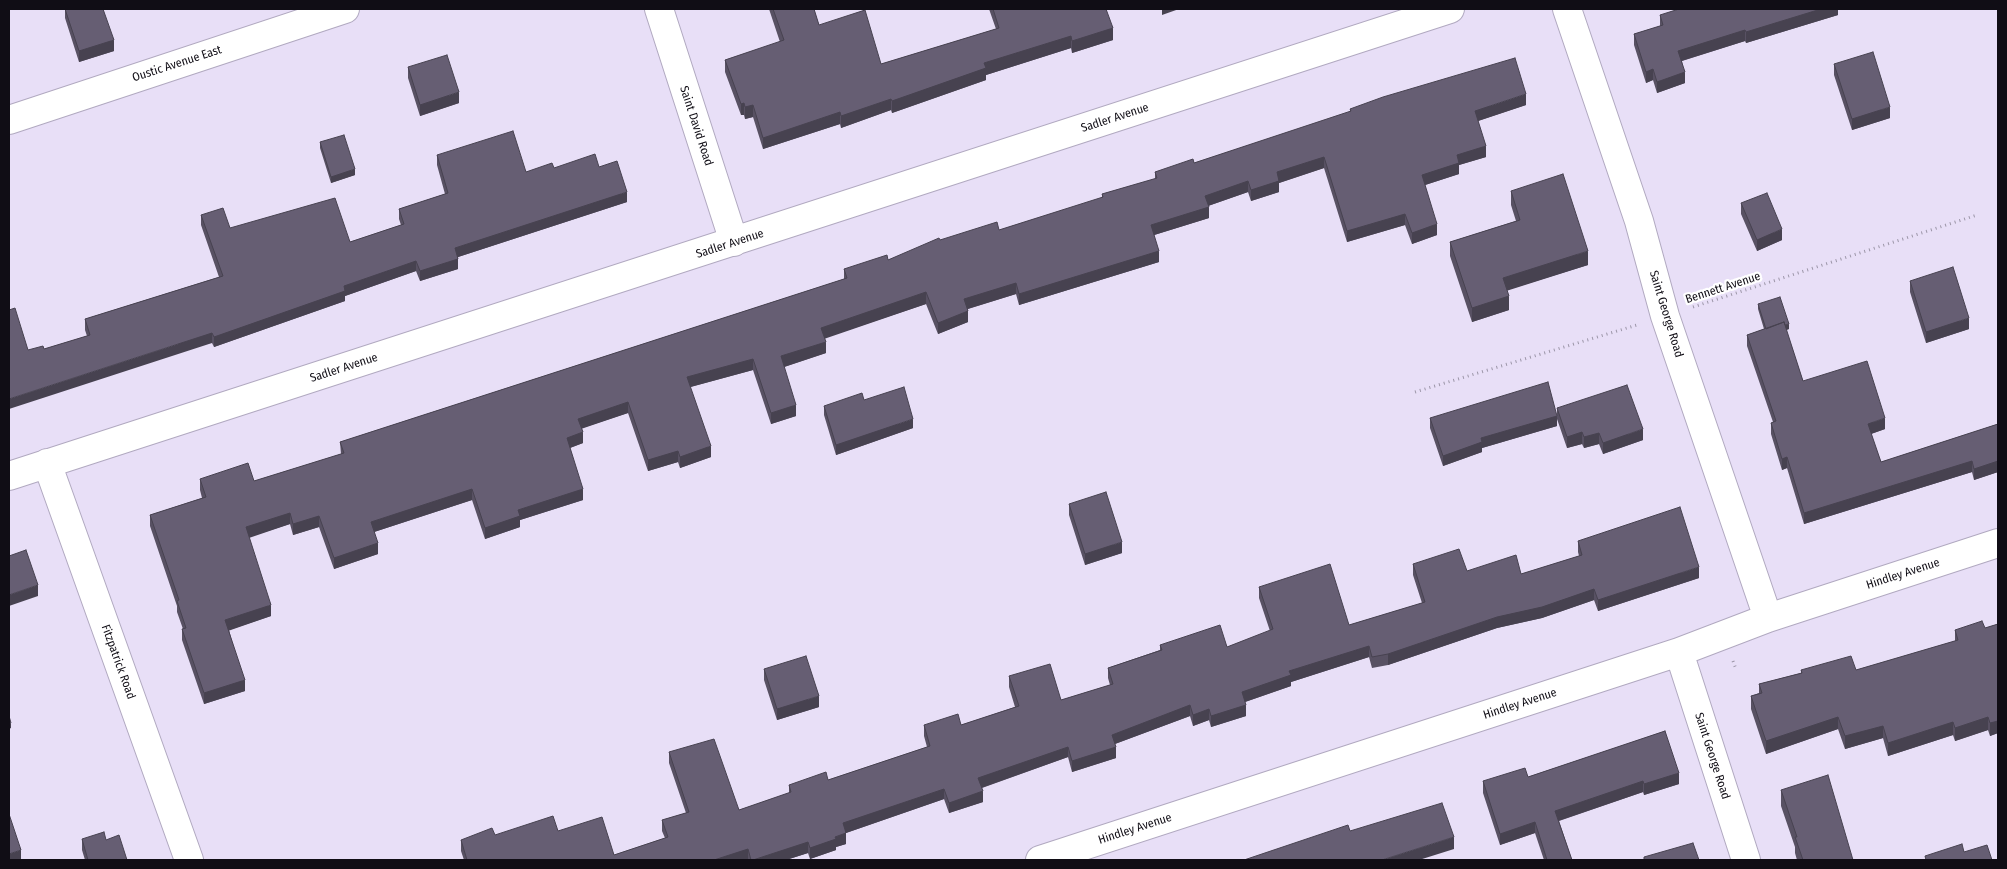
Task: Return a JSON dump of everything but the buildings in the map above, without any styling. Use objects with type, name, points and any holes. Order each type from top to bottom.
[{"type":"street","name":"Oustic Avenue East","points":[[9,120],[345,9]]},
{"type":"street","name":"Saint David Road","points":[[659,9],[734,242]]},
{"type":"street","name":"Sadler Avenue","points":[[9,476],[1450,9]]},
{"type":"street","name":"Saint George Road","points":[[1567,9],[1639,221],[1665,316],[1768,618]]},
{"type":"street","name":"Fitzpatrick Road","points":[[47,463],[189,860]]},
{"type":"street","name":"Hindley Avenue","points":[[1040,860],[1679,652],[1768,618],[1998,543]]},
{"type":"street","name":"Saint George Road","points":[[1679,652],[1746,860]]},
{"type":"path","name":"Bennett Avenue","points":[[1415,392],[1665,316],[1977,215]]}]
